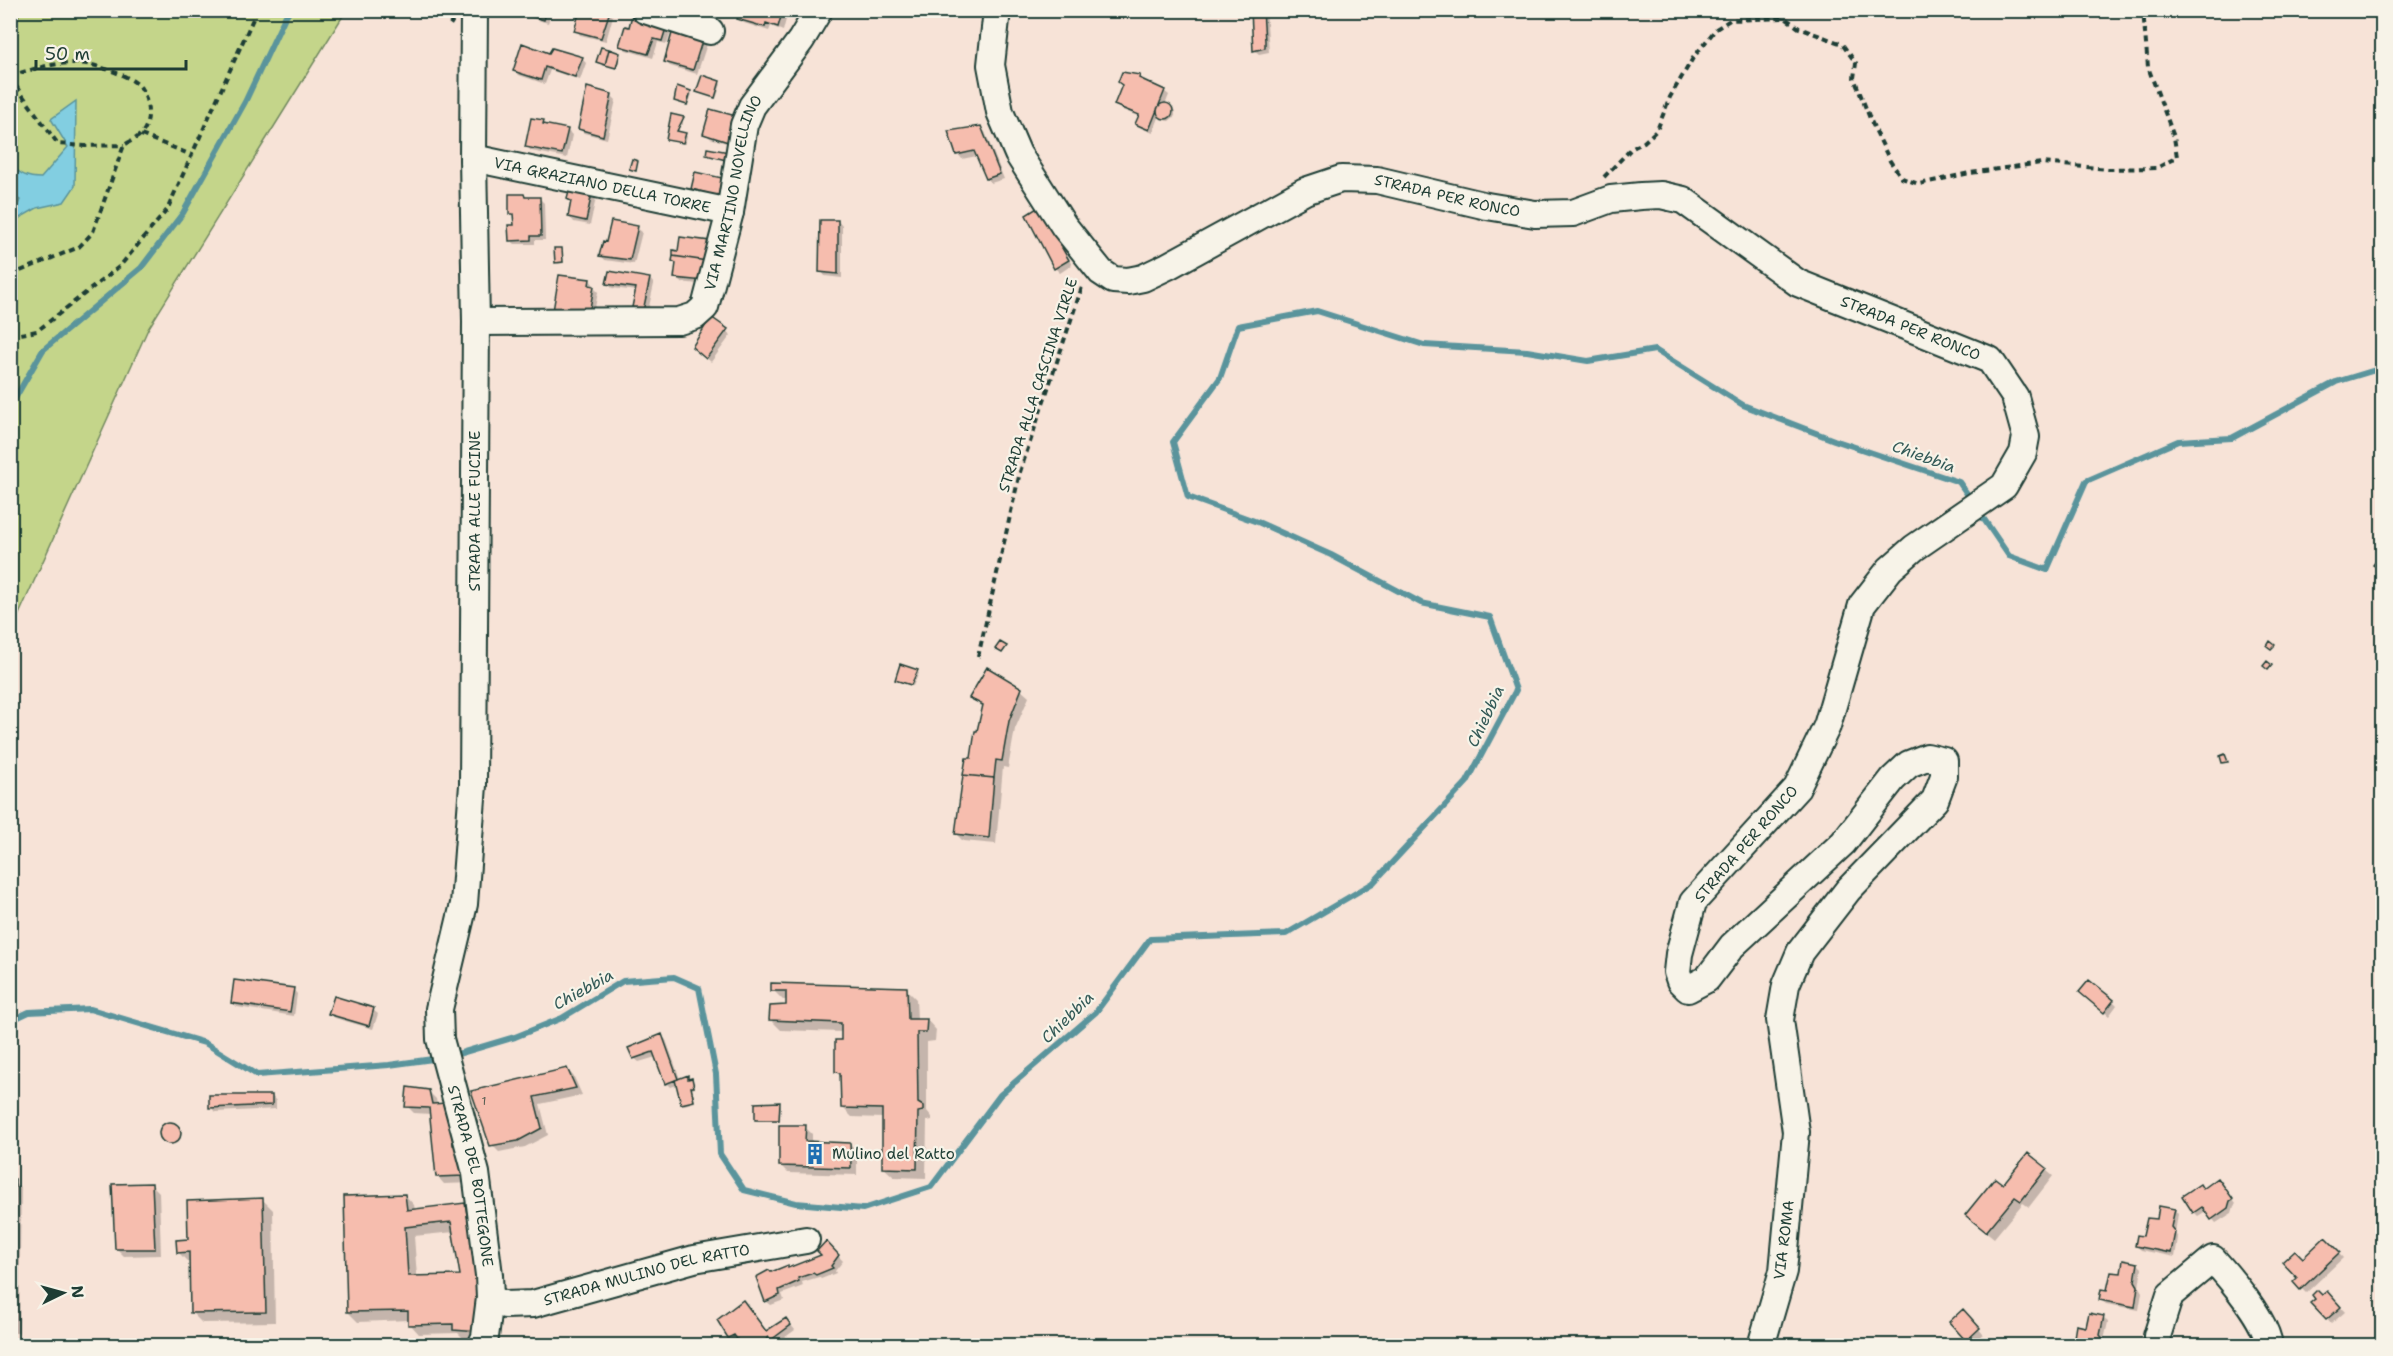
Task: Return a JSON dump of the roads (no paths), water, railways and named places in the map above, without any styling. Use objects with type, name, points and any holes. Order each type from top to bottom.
[{"type":"street","name":"STRADA ALLE FUCINE","points":[[439,1009],[464,904],[472,785],[476,322],[473,158],[474,10]]},
{"type":"street","points":[[645,10],[710,31]]},
{"type":"street","name":"VIA MARTINO NOVELLINO","points":[[476,322],[679,321],[695,316],[705,307],[730,212],[744,125],[752,106],[801,40],[819,10]]},
{"type":"street","name":"STRADA PER RONCO","points":[[997,10],[991,65],[1000,112],[1018,154],[1064,226],[1091,261],[1113,280],[1143,278],[1305,191],[1341,179],[1377,180],[1487,206],[1535,214],[1573,213],[1611,199],[1661,195],[1683,200],[1798,283],[1990,360],[2015,397],[2026,437],[2023,453],[2004,486],[1890,569],[1862,605],[1827,726],[1797,788],[1693,902],[1682,939],[1677,972],[1680,981],[1688,989],[1707,979],[1732,946],[1843,843],[1893,778],[1909,764],[1927,757],[1944,761],[1944,776],[1935,800],[1848,890],[1800,952],[1786,985],[1779,1020],[1796,1132]]},
{"type":"street","name":"VIA GRAZIANO DELLA TORRE","points":[[473,158],[730,212]]},
{"type":"street","name":"STRADA DEL BOTTEGONE","points":[[439,1009],[440,1039],[476,1173],[490,1298],[482,1346]]},
{"type":"street","name":"VIA ROMA","points":[[1761,1346],[1783,1271],[1796,1132]]},
{"type":"street","name":"STRADA MULINO DEL RATTO","points":[[490,1298],[505,1305],[533,1304],[694,1259],[806,1240]]},
{"type":"street","points":[[2158,1346],[2157,1336],[2170,1295],[2214,1259],[2235,1283],[2268,1335],[2269,1346]]},
{"type":"water","points":[[76,101],[75,186],[64,202],[37,208],[11,223],[11,209],[17,207],[20,200],[11,195],[11,165],[24,175],[41,178],[68,147],[51,119]]},
{"type":"waterway","points":[[10,407],[43,350],[141,268],[183,213],[245,102],[290,10]]},
{"type":"waterway","name":"Chiebbia","points":[[451,1056],[515,1037],[562,1018],[623,981],[674,977],[699,988],[716,1074],[720,1154],[744,1190],[796,1203],[863,1209],[931,1187],[1000,1095],[1096,1012],[1150,939],[1286,934],[1373,883],[1467,782],[1516,690],[1490,617],[1421,603],[1331,555],[1260,523],[1188,497],[1173,442],[1220,378],[1238,326],[1317,311],[1424,345],[1527,351],[1588,361],[1655,350],[1743,405],[1834,440],[1959,482],[1972,501]]},
{"type":"waterway","name":"Chiebbia","points":[[1979,512],[2009,556],[2047,570],[2086,481],[2178,441],[2232,438],[2336,382],[2382,368]]},
{"type":"waterway","name":"Chiebbia","points":[[10,1021],[29,1012],[90,1009],[205,1043],[257,1075],[389,1065],[440,1058]]},
{"type":"place","name":"Mulino del Ratto","points":[[815,1154]]}]
